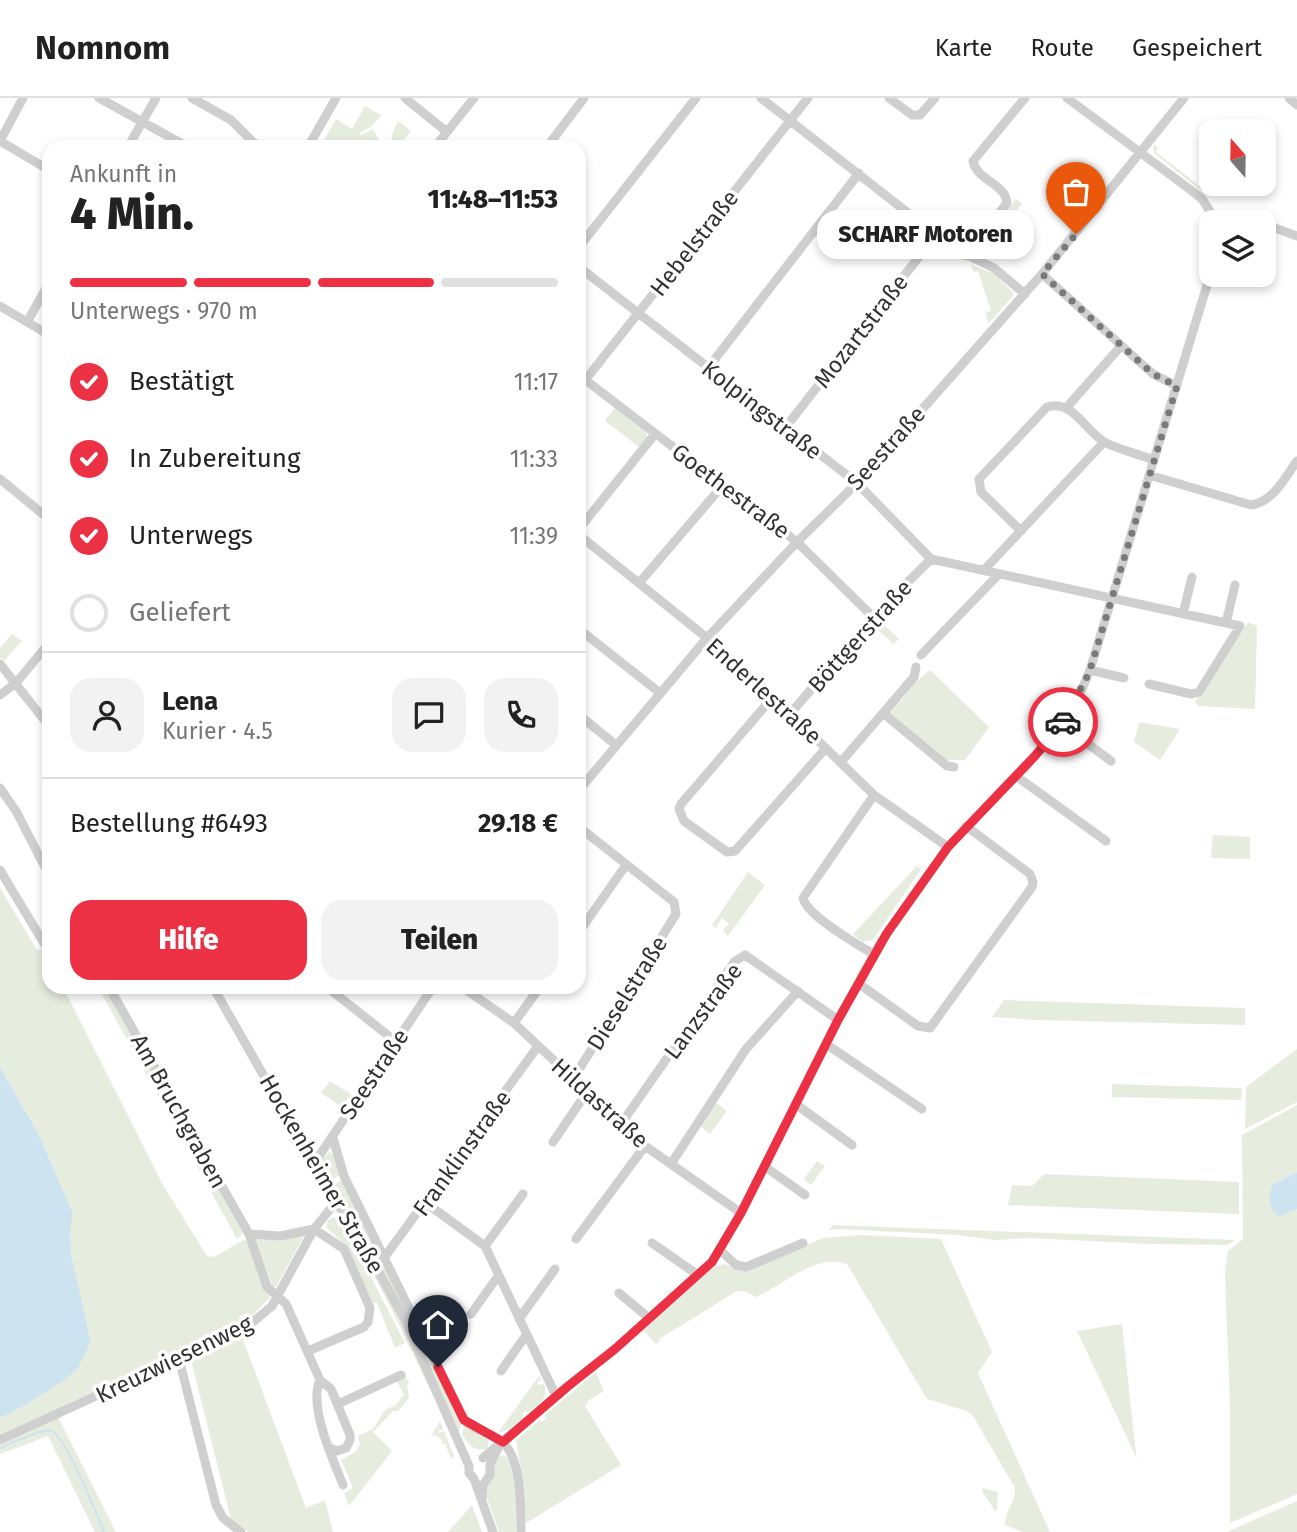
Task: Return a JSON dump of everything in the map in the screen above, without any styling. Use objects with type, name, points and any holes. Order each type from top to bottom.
[{"type":"street","points":[[23,98],[0,141],[42,166]]},
{"type":"street","points":[[99,98],[175,140]]},
{"type":"street","points":[[132,140],[156,98]]},
{"type":"street","points":[[192,98],[230,120],[248,140]]},
{"type":"street","points":[[312,140],[336,98]]},
{"type":"street","points":[[405,98],[447,132]]},
{"type":"street","points":[[441,140],[474,98]]},
{"type":"street","points":[[552,140],[584,98]]},
{"type":"street","points":[[586,238],[696,98]]},
{"type":"street","points":[[761,98],[936,235],[966,256],[994,268],[1025,294]]},
{"type":"street","name":"Hebelstraße","points":[[586,375],[639,314],[808,98]]},
{"type":"street","points":[[889,98],[912,115],[920,115],[935,98]]},
{"type":"street","points":[[966,256],[1007,202],[1005,194],[975,169],[973,161],[1025,98]]},
{"type":"street","points":[[1068,98],[1202,199],[1210,210]]},
{"type":"street","name":"Seestraße","points":[[586,782],[707,638],[857,483],[1025,294],[1184,98]]},
{"type":"street","points":[[708,368],[859,173]]},
{"type":"street","points":[[1276,229],[1297,236]]},
{"type":"street","name":"Mozartstraße","points":[[785,428],[936,235]]},
{"type":"street","name":"Kolpingstraße","points":[[586,272],[857,483],[931,559]]},
{"type":"street","points":[[1042,274],[1153,374],[1177,386]]},
{"type":"street","points":[[493,1532],[474,1479],[469,1473],[473,1460],[484,1460],[556,1396],[615,1349],[698,1275],[720,1250],[873,954],[948,847],[1062,725],[1090,670],[1207,287]]},
{"type":"street","points":[[27,322],[42,295]]},
{"type":"street","points":[[1,310],[42,331]]},
{"type":"street","points":[[1068,407],[1121,345]]},
{"type":"street","name":"Goethestraße","points":[[586,385],[797,542],[873,617]]},
{"type":"street","points":[[1021,531],[981,492],[979,480],[1041,411],[1054,405],[1068,407],[1104,442],[1154,460]]},
{"type":"street","points":[[586,520],[655,434]]},
{"type":"street","points":[[985,570],[1104,442]]},
{"type":"street","points":[[1149,475],[1251,505],[1261,503],[1273,495],[1297,461]]},
{"type":"street","points":[[0,479],[42,513]]},
{"type":"street","points":[[640,582],[723,485]]},
{"type":"street","name":"Enderlestraße","points":[[586,540],[707,638],[773,697],[874,795],[948,847]]},
{"type":"street","points":[[931,559],[1240,626],[1199,692],[1191,694],[1149,684]]},
{"type":"street","name":"Böttgerstraße","points":[[790,713],[873,617],[931,559]]},
{"type":"street","points":[[921,655],[999,573]]},
{"type":"street","points":[[1183,614],[1192,577]]},
{"type":"street","points":[[1226,623],[1235,585]]},
{"type":"street","points":[[586,635],[660,693]]},
{"type":"street","points":[[0,695],[16,683],[42,651]]},
{"type":"street","points":[[0,664],[42,717]]},
{"type":"street","points":[[841,762],[914,677],[916,667]]},
{"type":"street","points":[[1090,670],[1124,678]]},
{"type":"street","points":[[773,697],[681,804],[680,815],[684,821],[727,852],[735,851],[826,748]]},
{"type":"street","points":[[883,713],[947,766],[954,767]]},
{"type":"street","points":[[586,721],[617,745]]},
{"type":"street","points":[[1062,725],[1111,761]]},
{"type":"street","points":[[1016,776],[1106,841]]},
{"type":"street","points":[[0,788],[16,811],[42,861]]},
{"type":"street","points":[[873,954],[845,937],[808,908],[803,898],[874,795]]},
{"type":"street","points":[[858,983],[918,1026],[930,1028],[1032,887],[1034,882],[1030,874],[966,826]]},
{"type":"street","points":[[586,833],[626,866],[586,922]]},
{"type":"street","name":"Dieselstraße","points":[[573,1079],[676,914],[674,902],[626,866]]},
{"type":"street","points":[[0,870],[42,940]]},
{"type":"street","name":"Lanzstraße","points":[[621,1124],[735,961],[745,956],[838,1020]]},
{"type":"street","points":[[671,1164],[746,1049],[798,991]]},
{"type":"street","name":"Am Bruchgraben","points":[[113,994],[249,1234],[267,1287],[286,1304],[320,1380]]},
{"type":"street","name":"Hockenheimer Straße","points":[[217,994],[404,1318],[469,1466]]},
{"type":"street","points":[[336,994],[395,1041]]},
{"type":"street","name":"Seestraße","points":[[315,1162],[428,994]]},
{"type":"street","name":"Hildastraße","points":[[472,994],[514,1023],[645,1146],[741,1213]]},
{"type":"street","points":[[514,1023],[535,994]]},
{"type":"street","points":[[826,1044],[922,1109]]},
{"type":"street","name":"Franklinstraße","points":[[384,1258],[538,1046]]},
{"type":"street","points":[[553,1142],[587,1092]]},
{"type":"street","points":[[797,1105],[852,1145]]},
{"type":"street","name":"Hockenheimer Straße","points":[[333,1138],[344,1176],[464,1420],[502,1444]]},
{"type":"street","points":[[576,1239],[645,1146]]},
{"type":"street","points":[[764,1166],[805,1195]]},
{"type":"street","points":[[485,1246],[523,1194]]},
{"type":"street","name":"Kreuzwiesenweg","points":[[0,1440],[247,1327],[267,1312],[314,1229],[336,1202]]},
{"type":"street","points":[[426,1203],[485,1246],[556,1396]]},
{"type":"street","points":[[249,1234],[280,1236],[314,1229],[344,1249],[370,1308],[370,1315],[364,1327],[308,1351]]},
{"type":"street","points":[[720,1250],[736,1265],[746,1267],[803,1243]]},
{"type":"street","points":[[652,1244],[698,1275]]},
{"type":"street","points":[[519,1319],[555,1269]]},
{"type":"street","points":[[471,1314],[498,1276]]},
{"type":"street","points":[[619,1293],[649,1318]]},
{"type":"street","points":[[501,1371],[526,1335]]},
{"type":"street","points":[[179,1359],[216,1505],[223,1518],[241,1532]]},
{"type":"street","points":[[338,1405],[401,1375]]},
{"type":"street","points":[[328,1447],[337,1451],[346,1448],[350,1440],[331,1389],[320,1380],[315,1394],[328,1447],[343,1485]]},
{"type":"street","name":"Hockenheimer Straße","points":[[458,1442],[484,1460]]},
{"type":"street","points":[[502,1444],[510,1450],[521,1494],[521,1532]]},
{"type":"street","points":[[482,1501],[485,1480],[490,1475],[484,1460]]},
{"type":"street","points":[[474,1479],[485,1480]]},
{"type":"shaded area","points":[[365,106],[381,115],[387,109],[372,126],[359,134],[373,129],[379,140],[324,140],[336,119],[352,129]]},
{"type":"shaded area","points":[[398,121],[411,131],[404,140],[392,140]]},
{"type":"shaded area","points":[[1154,145],[1158,148],[1156,152],[1199,186],[1199,189],[1155,154]]},
{"type":"shaded area","points":[[1016,199],[1022,204],[981,256],[977,253],[979,247]]},
{"type":"shaded area","points":[[971,265],[995,274],[1013,293],[988,324],[986,312],[991,311],[978,271],[974,272]]},
{"type":"shaded area","points":[[615,408],[646,432],[647,437],[639,447],[605,421]]},
{"type":"shaded area","points":[[878,619],[899,639],[893,644],[872,624]]},
{"type":"shaded area","points":[[1248,622],[1257,626],[1255,709],[1198,706],[1195,702]]},
{"type":"shaded area","points":[[12,634],[22,641],[4,661],[0,657],[0,648]]},
{"type":"shaded area","points":[[930,670],[989,727],[965,760],[945,760],[888,712],[901,701],[912,685]]},
{"type":"shaded area","points":[[1076,689],[1052,727],[1045,721]]},
{"type":"shaded area","points":[[1139,722],[1180,729],[1160,760],[1134,742]]},
{"type":"shaded area","points":[[1213,835],[1250,837],[1250,859],[1211,858]]},
{"type":"shaded area","points":[[917,866],[921,869],[873,940],[862,942],[853,934]]},
{"type":"shaded area","points":[[748,872],[765,885],[728,936],[723,931],[729,923],[722,918],[716,928],[712,925]]},
{"type":"shaded area","points":[[0,888],[37,950],[42,950],[42,994],[67,994],[164,1187],[207,1256],[214,1257],[244,1240],[248,1241],[272,1295],[253,1315],[244,1314],[239,1318],[238,1326],[139,1370],[140,1375],[0,1437],[0,1418],[20,1408],[78,1367],[91,1342],[71,1253],[73,1213],[39,1135],[0,1067]]},
{"type":"shaded area","points":[[102,994],[110,994],[243,1233],[237,1239]]},
{"type":"shaded area","points":[[1004,1000],[1245,1008],[1245,1025],[992,1017]]},
{"type":"shaded area","points":[[1297,1049],[1297,1102],[1245,1129],[1246,1087]]},
{"type":"shaded area","points":[[330,1081],[351,1094],[342,1107],[321,1093]]},
{"type":"shaded area","points":[[1112,1084],[1242,1088],[1241,1100],[1112,1097]]},
{"type":"shaded area","points":[[715,1102],[727,1111],[710,1134],[699,1125]]},
{"type":"shaded area","points":[[1297,1105],[1297,1172],[1272,1185],[1279,1217],[1297,1209],[1297,1494],[1230,1523],[1230,1405],[1225,1273],[1228,1251],[1243,1239],[1242,1135]]},
{"type":"shaded area","points":[[329,1152],[334,1154],[340,1175],[328,1181],[320,1164]]},
{"type":"shaded area","points":[[817,1161],[825,1166],[811,1185],[804,1179]]},
{"type":"shaded area","points":[[1044,1174],[1239,1182],[1239,1214],[1008,1205],[1012,1185],[1032,1186]]},
{"type":"shaded area","points":[[342,1180],[462,1423],[458,1433],[408,1318],[332,1186]]},
{"type":"shaded area","points":[[334,1217],[342,1221],[405,1343],[395,1348],[377,1303],[373,1303],[343,1243],[326,1227],[328,1220]]},
{"type":"shaded area","points":[[833,1225],[1235,1240],[1227,1245],[1031,1238],[994,1240],[958,1235],[829,1230]]},
{"type":"shaded area","points":[[350,1230],[402,1322],[436,1402],[389,1304]]},
{"type":"shaded area","points":[[862,1235],[941,1239],[992,1352],[978,1373],[1050,1532],[1023,1532],[1005,1525],[1015,1488],[973,1416],[967,1411],[927,1399],[847,1264],[835,1262],[811,1266],[756,1297],[744,1291],[737,1291],[659,1339],[656,1344],[643,1330],[644,1326],[715,1266],[725,1264],[733,1268],[782,1256],[823,1238]]},
{"type":"shaded area","points":[[304,1236],[273,1288],[254,1239]]},
{"type":"shaded area","points":[[1122,1324],[1136,1454],[1137,1459],[1077,1331]]},
{"type":"shaded area","points":[[242,1337],[306,1508],[325,1500],[333,1532],[249,1532],[231,1519],[191,1360]]},
{"type":"shaded area","points":[[596,1372],[604,1391],[589,1400],[585,1406],[621,1465],[526,1523],[524,1488],[516,1440],[540,1420],[542,1422],[546,1419],[544,1416]]},
{"type":"shaded area","points":[[406,1376],[409,1398],[373,1432],[392,1451],[349,1506],[344,1493],[353,1488],[341,1460],[355,1452],[360,1444],[358,1436],[373,1429],[385,1410],[396,1405],[404,1395],[397,1381]]},
{"type":"shaded area","points":[[539,1376],[541,1380],[537,1382],[538,1385],[544,1384],[545,1389],[542,1401],[528,1413],[526,1410],[522,1414],[524,1417],[509,1429],[498,1433]]},
{"type":"shaded area","points":[[58,1417],[116,1532],[95,1532],[48,1436],[0,1454],[0,1445]]},
{"type":"shaded area","points":[[440,1421],[443,1429],[438,1431],[444,1431],[454,1456],[451,1459],[445,1443],[441,1444],[443,1441],[434,1434],[431,1436]]},
{"type":"shaded area","points":[[464,1425],[489,1440],[487,1449],[478,1449],[469,1444],[462,1434]]},
{"type":"shaded area","points":[[503,1455],[509,1459],[517,1495],[516,1532],[499,1532],[486,1495],[486,1488],[494,1474],[495,1461],[498,1456]]},
{"type":"shaded area","points":[[983,1488],[998,1492],[997,1511],[982,1491]]},
{"type":"shaded area","points":[[1297,1501],[1297,1532],[1227,1532]]},
{"type":"shaded area","points":[[472,1505],[482,1532],[448,1532]]},
{"type":"water","points":[[0,1067],[39,1135],[73,1213],[71,1253],[91,1342],[78,1368],[63,1381],[0,1418]]},
{"type":"water","points":[[1297,1172],[1297,1209],[1279,1217],[1270,1202],[1272,1185]]},
{"type":"waterway","points":[[0,1448],[40,1432],[51,1431],[65,1446],[104,1532]]},
{"type":"way so far","points":[[1063,722],[1089,673],[1177,386],[1153,374],[1042,274],[1076,234]]},
{"type":"place","name":"SCHARF Motoren","points":[[1076,234]]},
{"type":"route","points":[[438,1367],[464,1420],[503,1442],[615,1349],[712,1262],[741,1213],[873,954],[948,847],[1035,756],[1063,722]]}]
